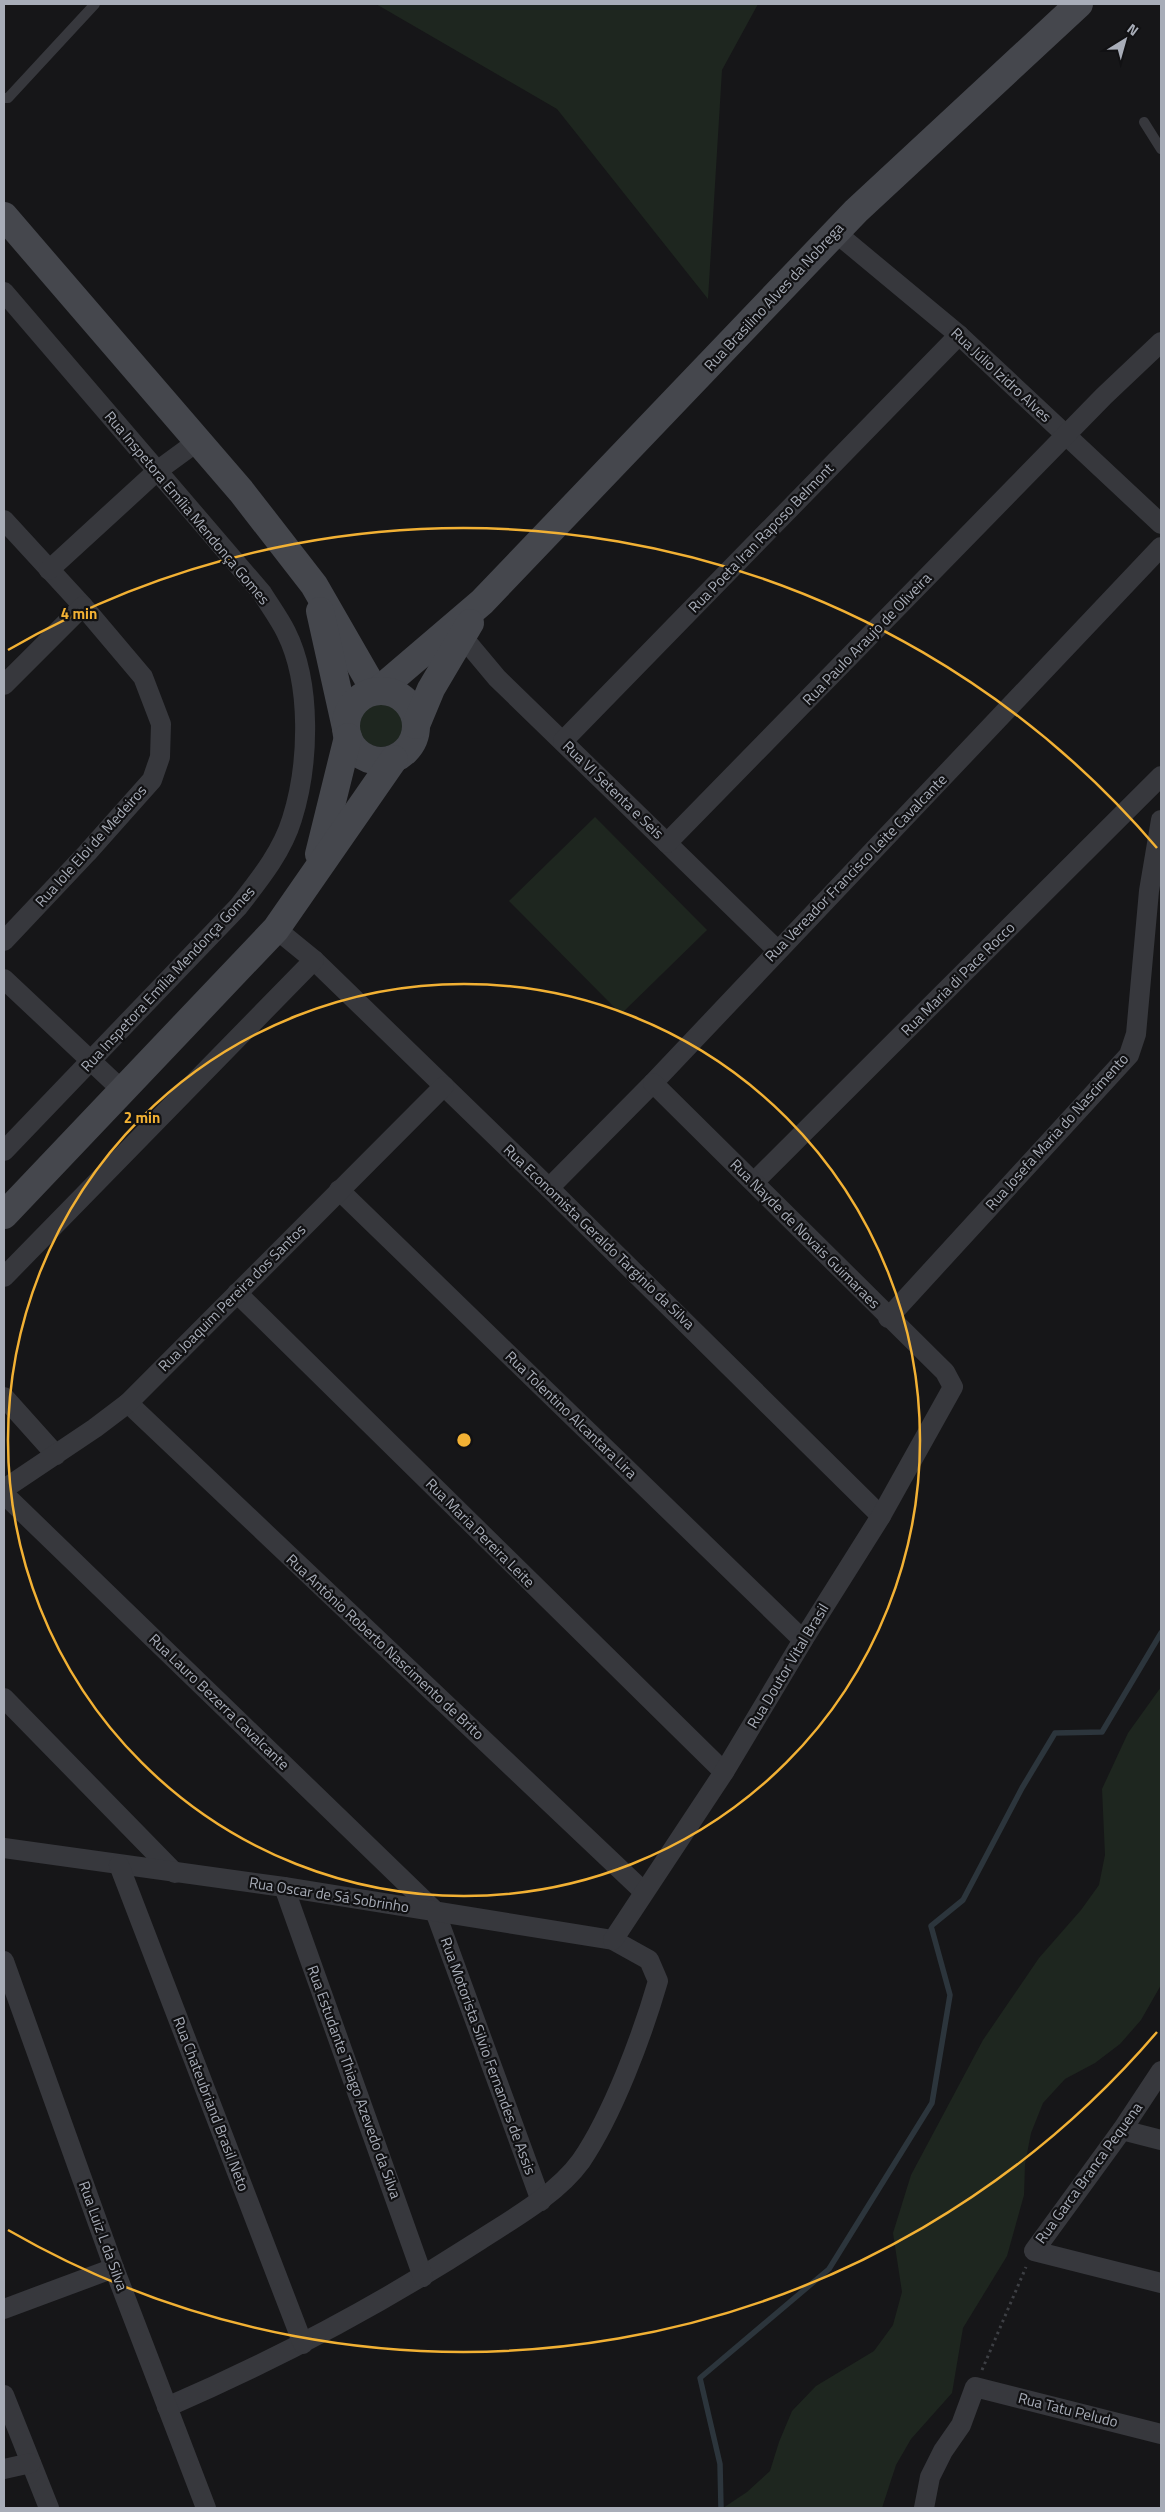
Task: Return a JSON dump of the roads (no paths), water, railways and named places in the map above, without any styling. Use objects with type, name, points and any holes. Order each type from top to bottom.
[{"type":"main road","name":"Rua Brasilino Alves da Nobrega","points":[[416,725],[431,690],[463,627],[482,602],[694,383],[835,232],[998,77],[1079,4]]},
{"type":"main road","points":[[4,216],[241,491],[314,585],[377,690]]},
{"type":"main road","points":[[314,585],[347,733],[358,753],[366,758],[375,760],[394,759]]},
{"type":"main road","name":"Rua Brasilino Alves da Nobrega","points":[[377,690],[463,627]]},
{"type":"main road","points":[[4,1214],[124,1091],[276,929],[306,889],[316,868],[394,759],[410,746],[416,725],[411,707],[405,700],[389,691],[377,690],[356,701],[348,713],[347,733],[316,868]]},
{"type":"street","name":"Rua Júlio Izidro Alves","points":[[835,232],[959,335],[1161,524]]},
{"type":"street","name":"Rua Inspetora Emília Mendonça Gomes","points":[[4,292],[262,593],[286,632],[300,674],[305,716],[302,771],[292,820],[265,872],[238,907],[93,1061],[4,1151]]},
{"type":"street","name":"Rua Poeta Iran Raposo Belmont","points":[[563,741],[959,335]]},
{"type":"street","name":"Rua Paulo Araujo de Oliveira","points":[[667,843],[1066,434],[1161,342]]},
{"type":"street","points":[[49,570],[157,471],[198,442]]},
{"type":"street","name":"Rua Iole Eloi de Medeiros","points":[[4,520],[83,606],[143,677],[160,724],[160,757],[152,780],[4,941]]},
{"type":"street","name":"Rua Vereador Francisco Leite Cavalcante","points":[[549,1188],[653,1083],[1161,547]]},
{"type":"street","points":[[4,685],[83,606]]},
{"type":"street","name":"Rua VI Setenta e Seis","points":[[463,627],[466,641],[497,678],[777,950]]},
{"type":"street","name":"Rua Maria di Pace Rocco","points":[[754,1182],[1161,776]]},
{"type":"street","name":"Rua Josefa Maria do Nascimento","points":[[888,1318],[1129,1055],[1136,1034],[1149,891],[1161,820]]},
{"type":"street","points":[[4,1277],[314,960],[276,929]]},
{"type":"street","name":"Rua Economista Geraldo Targinio da Silva","points":[[314,960],[549,1188],[881,1516]]},
{"type":"street","points":[[4,979],[124,1091]]},
{"type":"street","name":"Rua Nayde de Novais Guimaraes","points":[[653,1083],[888,1318],[945,1372],[953,1387]]},
{"type":"street","name":"Rua Joaquim Pereira dos Santos","points":[[4,1489],[56,1455],[128,1403],[444,1086]]},
{"type":"street","name":"Rua Tolentino Alcantara Lira","points":[[339,1190],[803,1640]]},
{"type":"street","name":"Rua Maria Pereira Leite","points":[[237,1293],[724,1772]]},
{"type":"street","name":"Rua Doutor Vital Brasil","points":[[612,1940],[724,1772],[803,1640],[881,1516],[953,1387]]},
{"type":"street","points":[[4,1397],[56,1455]]},
{"type":"street","name":"Rua Antônio Roberto Nascimento de Brito","points":[[128,1403],[643,1891]]},
{"type":"street","name":"Rua Lauro Bezerra Cavalcante","points":[[4,1494],[435,1911]]},
{"type":"street","points":[[4,1698],[175,1873]]},
{"type":"street","name":"Rua Oscar de Sá Sobrinho","points":[[4,1848],[284,1887],[612,1940],[649,1960],[658,1981],[646,2021],[608,2111],[580,2162],[541,2201]]},
{"type":"street","name":"Rua Chateubriand Brasil Neto","points":[[119,1865],[303,2344]]},
{"type":"street","name":"Rua Estudante Thiago Azevedo da Silva","points":[[284,1887],[423,2277]]},
{"type":"street","name":"Rua Motorista Silvio Fernandes de Assis","points":[[435,1911],[541,2201]]},
{"type":"street","name":"Rua Luiz L da Silva","points":[[4,1961],[114,2268],[206,2508]]},
{"type":"street","name":"Rua Garca Branca Pequena","points":[[1161,2070],[1122,2130],[1034,2251],[1161,2283]]},
{"type":"street","points":[[1122,2130],[1161,2140]]},
{"type":"street","points":[[167,2407],[240,2376],[303,2344],[423,2277],[541,2201]]},
{"type":"street","points":[[4,2309],[114,2268]]},
{"type":"street","name":"Rua Tatu Peludo","points":[[924,2508],[930,2478],[943,2451],[962,2425],[975,2386],[1161,2434]]},
{"type":"street","points":[[4,2395],[49,2508]]},
{"type":"street","points":[[4,2469],[31,2463]]},
{"type":"lane","points":[[4,98],[8,98],[96,4]]},
{"type":"lane","points":[[1144,122],[1161,149]]},
{"type":"waterway","points":[[721,2508],[720,2464],[700,2378],[829,2269],[932,2103],[950,1995],[931,1926],[963,1900],[1022,1788],[1055,1733],[1102,1732],[1161,1633]]}]
